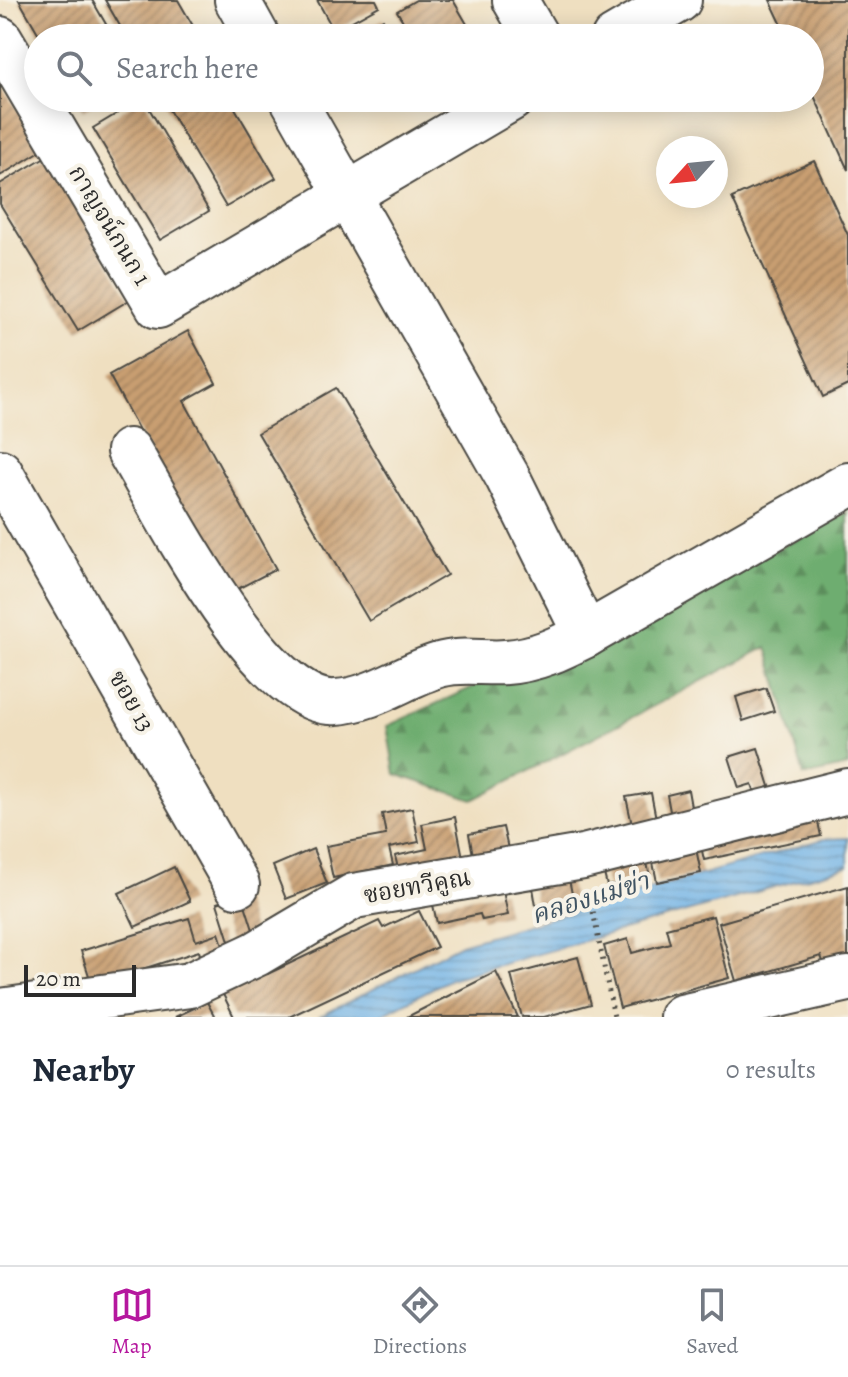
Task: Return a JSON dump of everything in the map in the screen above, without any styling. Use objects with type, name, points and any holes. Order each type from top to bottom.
[{"type":"street","points":[[237,0],[250,24]]},
{"type":"street","points":[[515,0],[529,24]]},
{"type":"street","points":[[638,24],[679,0]]},
{"type":"street","name":"กาญจน์กนก 1","points":[[0,39],[24,80]]},
{"type":"street","name":"กาญจน์กนก 1","points":[[43,112],[158,306],[348,195]]},
{"type":"street","points":[[300,112],[507,476],[586,635]]},
{"type":"street","points":[[348,195],[488,112]]},
{"type":"street","points":[[129,451],[239,630],[260,658],[298,691],[315,701],[335,703],[355,699],[453,662],[507,662],[542,657],[848,485]]},
{"type":"street","name":"ซอย 13","points":[[0,472],[13,524],[237,885]]},
{"type":"street","name":"ซอยทวีคูณ","points":[[0,1011],[190,985],[256,954],[354,896],[586,874],[848,791]]},
{"type":"street","points":[[682,1017],[848,979]]},
{"type":"path","points":[[586,874],[614,1017]]},
{"type":"green space","points":[[848,512],[848,766],[804,776],[767,647],[473,800],[395,774],[387,726],[816,531]]},
{"type":"water","points":[[848,838],[848,866],[450,979],[377,1017],[319,1017],[461,944],[824,839]]},
{"type":"building","points":[[19,0],[92,0],[106,24],[33,24]]},
{"type":"building","points":[[105,0],[178,0],[192,24],[119,24]]},
{"type":"building","points":[[317,0],[376,0],[379,6],[347,24],[330,24]]},
{"type":"building","points":[[416,0],[453,0],[467,24],[405,24],[397,11]]},
{"type":"building","points":[[770,0],[848,0],[848,170],[821,112],[824,112],[824,24],[781,24]]},
{"type":"building","points":[[0,81],[42,150],[0,176]]},
{"type":"building","points":[[120,112],[151,112],[209,211],[160,240],[93,128]]},
{"type":"building","points":[[170,112],[237,112],[276,178],[226,207]]},
{"type":"building","points":[[45,157],[131,299],[78,331],[0,204],[0,184]]},
{"type":"building","points":[[814,161],[848,235],[848,385],[823,397],[732,198]]},
{"type":"building","points":[[188,331],[216,383],[184,401],[276,569],[228,594],[109,375]]},
{"type":"building","points":[[336,388],[447,575],[369,621],[258,433]]},
{"type":"building","points":[[766,688],[774,711],[743,721],[736,697]]},
{"type":"building","points":[[758,748],[774,799],[759,804],[752,784],[739,788],[729,757]]},
{"type":"building","points":[[688,790],[693,818],[672,822],[667,795]]},
{"type":"building","points":[[651,793],[657,824],[633,829],[626,797]]},
{"type":"building","points":[[412,808],[419,842],[389,848],[393,865],[333,878],[326,846],[386,835],[382,814]]},
{"type":"building","points":[[815,808],[821,836],[704,860],[698,832]]},
{"type":"building","points":[[455,817],[464,863],[398,868],[395,856],[427,849],[422,824]]},
{"type":"building","points":[[503,827],[509,853],[474,860],[469,834]]},
{"type":"building","points":[[694,839],[701,873],[657,882],[650,848]]},
{"type":"building","points":[[313,849],[327,883],[286,899],[273,866]]},
{"type":"building","points":[[645,852],[650,878],[607,886],[601,861]]},
{"type":"building","points":[[174,867],[190,901],[135,927],[119,893]]},
{"type":"building","points":[[568,874],[573,899],[536,906],[532,882]]},
{"type":"building","points":[[848,886],[848,960],[825,967],[821,956],[736,981],[719,923]]},
{"type":"building","points":[[503,891],[508,915],[482,920],[480,914],[437,923],[433,905]]},
{"type":"building","points":[[242,895],[255,936],[230,944],[217,903]]},
{"type":"building","points":[[419,911],[437,947],[289,1017],[234,1017],[220,988],[265,966],[268,974],[379,921],[383,928]]},
{"type":"building","points":[[713,916],[729,978],[620,1008],[604,946],[628,939],[632,953],[670,943],[666,928]]},
{"type":"building","points":[[189,918],[196,941],[219,933],[226,954],[202,962],[199,951],[92,985],[81,951]]},
{"type":"building","points":[[578,957],[591,1004],[544,1017],[522,1017],[511,975]]},
{"type":"building","points":[[496,972],[518,1017],[407,1017],[452,994]]},
{"type":"building","points":[[207,1002],[215,1017],[175,1017]]},
{"type":"water label","name":"คลองแม่ข่า","points":[[590,898]]}]
